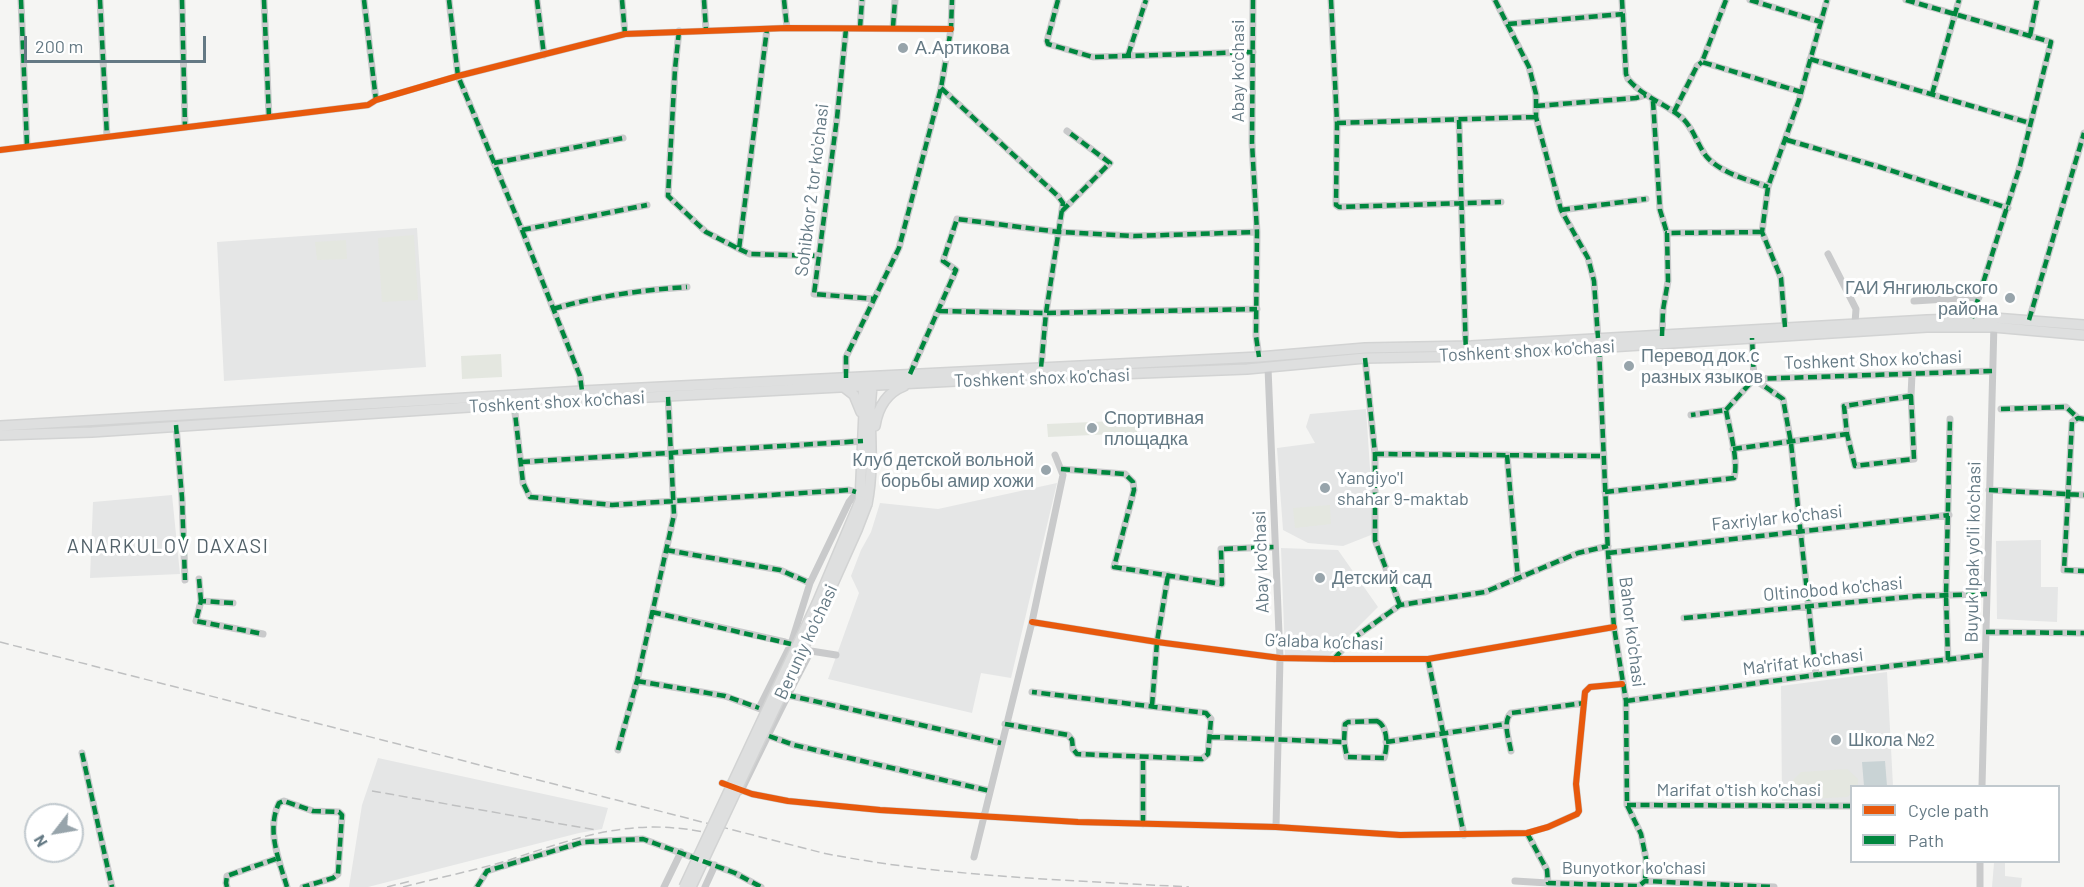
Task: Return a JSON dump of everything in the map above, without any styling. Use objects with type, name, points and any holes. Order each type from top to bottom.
[{"type":"main road","name":"Toshkent shox ko'chasi","points":[[0,426],[582,391],[846,383],[1013,374],[1264,368],[1365,358],[1466,356],[1662,336],[1855,323],[1972,318],[2084,335]]},
{"type":"main road","name":"Toshkent shox ko'chasi","points":[[1013,374],[1041,368],[1264,357],[1365,348],[1752,338],[2029,320],[2084,325]]},
{"type":"main road","points":[[1264,357],[1264,368]]},
{"type":"main road","points":[[869,440],[884,401],[909,379]]},
{"type":"main road","name":"Beruniy ko'chasi","points":[[867,382],[863,426],[869,440]]},
{"type":"main road","name":"Beruniy ko'chasi","points":[[691,887],[857,530],[864,503],[863,490],[869,440],[870,411],[867,382]]},
{"type":"main road","name":"Toshkent shox ko'chasi","points":[[0,435],[92,432],[846,383]]},
{"type":"main road","points":[[846,383],[857,401],[863,426]]},
{"type":"main road","name":"Beruniy ko'chasi","points":[[684,887],[864,503]]},
{"type":"street","points":[[21,0],[27,146]]},
{"type":"street","points":[[100,0],[106,137]]},
{"type":"street","points":[[182,0],[185,127]]},
{"type":"street","points":[[264,0],[268,117]]},
{"type":"street","points":[[364,0],[376,100]]},
{"type":"street","points":[[449,0],[458,76],[554,309],[580,376],[582,391]]},
{"type":"street","points":[[537,0],[544,55]]},
{"type":"street","points":[[622,0],[625,34]]},
{"type":"street","points":[[704,0],[706,30]]},
{"type":"street","points":[[784,0],[787,28]]},
{"type":"street","points":[[860,28],[862,0]]},
{"type":"street","points":[[893,27],[895,0]]},
{"type":"street","points":[[846,383],[846,357],[899,248],[941,88],[951,29],[952,0]]},
{"type":"street","points":[[1058,0],[1047,41],[1050,46],[1093,57],[1253,52]]},
{"type":"street","points":[[1128,56],[1146,0]]},
{"type":"street","name":"Abay ko'chasi","points":[[1253,0],[1252,143],[1257,232],[1256,336],[1264,357]]},
{"type":"street","points":[[1331,0],[1337,123],[1336,204],[1338,206],[1501,202]]},
{"type":"street","name":"Bahor ko'chasi","points":[[1495,0],[1529,67],[1536,94],[1536,117],[1561,210],[1588,258],[1594,281],[1608,549],[1614,627],[1626,701],[1627,805],[1641,834],[1646,859],[1645,881]]},
{"type":"street","points":[[1622,0],[1626,74],[1631,82],[1653,101],[1674,112],[1687,123],[1707,157],[1727,170],[1768,188]]},
{"type":"street","points":[[1674,112],[1697,66],[1702,62],[1726,0]]},
{"type":"street","points":[[1750,0],[1821,21]]},
{"type":"street","points":[[1785,327],[1781,278],[1762,232],[1768,188],[1786,140],[1827,0]]},
{"type":"street","points":[[1906,0],[2051,42],[2008,208],[1972,318]]},
{"type":"street","points":[[1932,94],[1959,0]]},
{"type":"street","points":[[2030,36],[2037,0]]},
{"type":"street","points":[[1508,24],[1623,14]]},
{"type":"street","points":[[0,150],[368,105],[376,100],[458,76],[625,34],[767,28],[951,29]]},
{"type":"street","points":[[739,249],[767,28]]},
{"type":"street","name":"Sohibkor 2 tor ko'chasi","points":[[846,29],[814,294],[874,299]]},
{"type":"street","points":[[679,31],[668,196],[706,232],[750,254],[819,256]]},
{"type":"street","points":[[1810,58],[2030,123]]},
{"type":"street","points":[[1702,62],[1801,92]]},
{"type":"street","points":[[941,88],[1063,203],[1046,313],[1041,368]]},
{"type":"street","points":[[1536,106],[1636,98],[1646,95]]},
{"type":"street","points":[[1653,101],[1660,210],[1667,233],[1668,281],[1662,310],[1662,336]]},
{"type":"street","points":[[1337,123],[1536,117]]},
{"type":"street","points":[[1459,120],[1466,356]]},
{"type":"street","points":[[1062,211],[1110,163],[1067,131]]},
{"type":"street","points":[[2029,320],[2084,133]]},
{"type":"street","points":[[494,163],[623,138]]},
{"type":"street","points":[[1786,140],[2008,208]]},
{"type":"street","points":[[1561,210],[1646,199]]},
{"type":"street","points":[[522,230],[647,205]]},
{"type":"street","points":[[909,379],[956,270],[943,261],[957,219],[1059,232],[1134,236],[1257,232]]},
{"type":"street","points":[[1667,233],[1762,232]]},
{"type":"street","points":[[1828,254],[1856,309],[1855,323]]},
{"type":"street","points":[[554,309],[588,298],[647,289],[687,287]]},
{"type":"street","points":[[1914,301],[1979,297]]},
{"type":"street","points":[[939,311],[1046,313],[1257,309]]},
{"type":"street","name":"Buyuk Ipak yo'li ko'chasi","points":[[1982,785],[1994,322]]},
{"type":"street","points":[[1691,415],[1726,410],[1754,379],[1752,338]]},
{"type":"street","points":[[1334,659],[1351,640],[1400,605],[1375,540],[1375,454],[1365,358]]},
{"type":"street","name":"Abay ko'chasi","points":[[1264,368],[1280,658],[1276,828]]},
{"type":"street","name":"Toshkent Shox ko'chasi","points":[[1754,379],[1992,371]]},
{"type":"street","points":[[1911,396],[1844,406],[1847,434],[1855,466],[1914,459],[1912,374]]},
{"type":"street","points":[[1754,379],[1784,399],[1791,443],[1816,675]]},
{"type":"street","points":[[618,750],[637,681],[674,515],[668,396]]},
{"type":"street","points":[[514,404],[523,483],[530,497],[612,506],[863,490],[810,583],[791,644],[759,708]]},
{"type":"street","points":[[2001,409],[2066,407],[2081,419]]},
{"type":"street","points":[[1605,492],[1734,478],[1733,449],[1726,410]]},
{"type":"street","points":[[1948,660],[1946,595],[1950,419]]},
{"type":"street","points":[[2081,419],[2072,422],[2064,570],[2084,571]]},
{"type":"street","points":[[176,425],[185,580]]},
{"type":"street","points":[[1733,449],[1847,434]]},
{"type":"street","points":[[521,462],[869,440]]},
{"type":"street","points":[[1375,454],[1603,456]]},
{"type":"street","points":[[974,857],[1032,622],[1063,475],[1055,455]]},
{"type":"street","points":[[1507,455],[1518,579]]},
{"type":"street","points":[[1061,470],[1125,474],[1132,482],[1134,490],[1114,567],[1221,584],[1221,549],[1275,547]]},
{"type":"street","points":[[1989,490],[2084,495]]},
{"type":"street","name":"Faxriylar ko'chasi","points":[[1400,605],[1485,592],[1578,553],[1949,515]]},
{"type":"street","points":[[666,550],[780,570],[810,583]]},
{"type":"street","points":[[1152,706],[1157,642],[1168,575]]},
{"type":"street","points":[[199,579],[201,601],[196,621],[263,634]]},
{"type":"street","name":"Oltinobod ko'chasi","points":[[1683,618],[1918,596],[1986,594]]},
{"type":"street","points":[[201,601],[233,603]]},
{"type":"street","points":[[652,612],[836,656]]},
{"type":"street","name":"G’alaba ko’chasi","points":[[1032,622],[1157,642],[1280,658],[1334,659],[1428,659],[1614,627]]},
{"type":"street","points":[[1986,632],[2084,633]]},
{"type":"street","points":[[741,791],[811,651]]},
{"type":"street","name":"Ma'rifat ko'chasi","points":[[1626,701],[1816,675],[1985,656]]},
{"type":"street","points":[[1428,659],[1464,835]]},
{"type":"street","points":[[637,681],[725,696],[777,716]]},
{"type":"street","points":[[722,783],[741,791],[788,801],[985,817],[1400,835],[1527,832],[1548,827],[1579,811],[1576,784],[1585,692],[1590,687],[1622,684]]},
{"type":"street","points":[[1005,724],[1068,735],[1077,754],[1202,759],[1208,754],[1211,719],[1206,713],[1032,692]]},
{"type":"street","points":[[787,695],[1001,742]]},
{"type":"street","points":[[1511,751],[1506,724],[1507,717],[1511,713],[1584,703]]},
{"type":"street","points":[[1377,721],[1383,725],[1386,742],[1386,755],[1381,759],[1347,757],[1344,742],[1345,724],[1377,721]]},
{"type":"street","points":[[1386,742],[1506,724]]},
{"type":"street","points":[[769,736],[794,745],[990,791]]},
{"type":"street","points":[[1211,737],[1344,742]]},
{"type":"street","points":[[82,753],[112,887]]},
{"type":"street","points":[[1143,757],[1143,824]]},
{"type":"street","points":[[287,887],[278,858],[273,817],[279,803],[284,801],[313,811],[339,812],[342,820],[338,874],[333,879],[303,887]]},
{"type":"street","name":"Marifat o'tish ko'chasi","points":[[1627,805],[1850,806]]},
{"type":"street","name":"Bunyotkor ko'chasi","points":[[1527,832],[1547,870],[1548,883],[1639,886],[1645,881],[1774,887]]},
{"type":"street","points":[[477,887],[487,871],[583,842],[643,839],[735,873],[761,887]]},
{"type":"street","points":[[664,887],[681,852]]},
{"type":"street","points":[[227,887],[227,876],[278,858]]},
{"type":"street","points":[[1980,863],[1980,887]]},
{"type":"street","points":[[705,887],[715,865]]},
{"type":"street","points":[[1515,881],[1548,883]]},
{"type":"shaded area","points":[[417,228],[426,367],[224,381],[217,242]]},
{"type":"shaded area","points":[[414,235],[418,300],[382,302],[378,238]]},
{"type":"shaded area","points":[[346,240],[347,259],[317,260],[315,242]]},
{"type":"shaded area","points":[[501,354],[502,377],[462,379],[461,356]]},
{"type":"shaded area","name":"Yangiyo'l shahar 9-maktab","points":[[1366,409],[1374,528],[1371,535],[1343,546],[1308,543],[1283,530],[1277,448],[1315,443],[1306,427],[1310,414]]},
{"type":"shaded area","name":"Спортивная площадка","points":[[1137,420],[1137,433],[1048,437],[1047,424]]},
{"type":"shaded area","points":[[1057,483],[1011,678],[981,673],[972,713],[828,679],[859,593],[851,576],[871,532],[880,503],[938,509]]},
{"type":"shaded area","points":[[172,495],[180,574],[90,578],[93,502]]},
{"type":"shaded area","points":[[1330,505],[1331,524],[1295,528],[1293,508]]},
{"type":"shaded area","points":[[2041,540],[2041,587],[2058,587],[2057,622],[1997,619],[1996,541]]},
{"type":"shaded area","name":"Детский сад","points":[[1281,548],[1338,550],[1378,607],[1328,657],[1285,655]]},
{"type":"shaded area","name":"Школа №2","points":[[1887,672],[1893,785],[1850,785],[1850,804],[1782,801],[1781,686]]},
{"type":"shaded area","points":[[378,758],[608,808],[602,829],[368,887],[349,887],[362,805]]},
{"type":"shaded area","points":[[1885,761],[1887,785],[1864,785],[1862,762]]},
{"type":"shaded area","points":[[1847,769],[1858,779],[1858,785],[1850,785],[1850,795],[1847,797],[1804,799],[1793,789],[1793,780],[1801,772]]},
{"type":"shaded area","points":[[1994,863],[2005,863],[2005,876],[2022,878],[2021,887],[1992,887]]},
{"type":"railway","points":[[0,642],[823,853],[959,872],[1189,887]]},
{"type":"railway","points":[[372,791],[596,830]]},
{"type":"railway","points":[[403,887],[493,865],[609,831],[660,827],[688,829],[717,835]]},
{"type":"railway","points":[[387,887],[411,881]]},
{"type":"marked path","points":[[21,0],[27,146]]},
{"type":"marked path","points":[[100,0],[107,137]]},
{"type":"marked path","points":[[182,0],[185,127]]},
{"type":"marked path","points":[[264,0],[269,117]]},
{"type":"marked path","points":[[364,0],[376,100]]},
{"type":"marked path","points":[[449,0],[458,76],[580,376],[582,391]]},
{"type":"marked path","points":[[537,0],[544,55]]},
{"type":"marked path","points":[[622,0],[625,34]]},
{"type":"marked path","points":[[704,0],[706,30]]},
{"type":"marked path","points":[[784,0],[787,28]]},
{"type":"marked path","points":[[860,28],[862,0]]},
{"type":"marked path","points":[[893,27],[895,0]]},
{"type":"marked path","points":[[846,378],[846,357],[899,248],[941,88],[951,29],[952,0]]},
{"type":"marked path","points":[[1058,0],[1048,44],[1093,57],[1253,52]]},
{"type":"marked path","points":[[1128,55],[1146,0]]},
{"type":"marked path","points":[[1253,0],[1252,143],[1257,232],[1256,336],[1259,357]]},
{"type":"marked path","points":[[1331,0],[1337,123],[1336,205],[1339,207],[1501,202]]},
{"type":"marked path","points":[[1495,0],[1529,67],[1536,94],[1536,117],[1561,210],[1588,258],[1594,281],[1598,338]]},
{"type":"marked path","points":[[1622,0],[1628,79],[1640,91],[1685,121],[1712,162],[1735,175],[1768,187]]},
{"type":"marked path","points":[[1726,0],[1702,62],[1801,92]]},
{"type":"marked path","points":[[1750,0],[1821,22]]},
{"type":"marked path","points":[[1785,327],[1781,278],[1762,232],[1768,187],[1799,100],[1827,0]]},
{"type":"marked path","points":[[1906,0],[2051,42],[2020,166],[1972,318]]},
{"type":"marked path","points":[[1932,94],[1959,0]]},
{"type":"marked path","points":[[2030,36],[2037,0]]},
{"type":"marked path","points":[[1508,24],[1623,14]]},
{"type":"marked path","points":[[679,31],[668,196],[706,232],[739,249],[767,29]]},
{"type":"marked path","points":[[846,29],[814,294],[874,299]]},
{"type":"marked path","points":[[1810,59],[2030,123]]},
{"type":"marked path","points":[[1674,112],[1697,66],[1702,62]]},
{"type":"marked path","points":[[941,88],[1063,203],[1046,313],[1041,368]]},
{"type":"marked path","points":[[1536,106],[1636,98],[1646,95]]},
{"type":"marked path","points":[[1653,101],[1660,210],[1667,233]]},
{"type":"marked path","points":[[1337,123],[1536,117]]},
{"type":"marked path","points":[[1459,120],[1466,356]]},
{"type":"marked path","points":[[1062,211],[1110,163],[1067,131]]},
{"type":"marked path","points":[[2029,320],[2084,133]]},
{"type":"marked path","points":[[494,163],[623,138]]},
{"type":"marked path","points":[[1787,140],[2008,208]]},
{"type":"marked path","points":[[1561,210],[1646,199]]},
{"type":"marked path","points":[[522,230],[647,205]]},
{"type":"marked path","points":[[910,374],[956,270],[943,261],[957,219],[1059,232],[1134,236],[1257,232]]},
{"type":"marked path","points":[[1662,336],[1663,310],[1668,281],[1667,233],[1762,232]]},
{"type":"marked path","points":[[739,249],[750,254],[819,256]]},
{"type":"marked path","points":[[553,309],[620,294],[687,287]]},
{"type":"marked path","points":[[939,311],[1046,313],[1257,309]]},
{"type":"marked path","points":[[1726,410],[1754,379],[1752,338]]},
{"type":"marked path","points":[[1599,348],[1608,553],[1614,627],[1626,701],[1627,805],[1641,834],[1646,859],[1645,881]]},
{"type":"marked path","points":[[1365,358],[1375,454],[1375,540],[1400,605]]},
{"type":"marked path","points":[[1754,379],[1992,371]]},
{"type":"marked path","points":[[1754,379],[1783,399],[1791,443],[1816,675]]},
{"type":"marked path","points":[[618,750],[637,681],[674,515],[668,396]]},
{"type":"marked path","points":[[1911,396],[1914,459],[1855,466],[1847,434],[1844,406],[1911,396]]},
{"type":"marked path","points":[[514,404],[523,483],[530,497],[612,505],[849,490],[856,492]]},
{"type":"marked path","points":[[2001,409],[2066,407],[2078,418]]},
{"type":"marked path","points":[[1605,492],[1734,478],[1734,453],[1726,410],[1691,415]]},
{"type":"marked path","points":[[2084,419],[2078,418],[2072,422],[2064,570],[2084,571]]},
{"type":"marked path","points":[[1948,660],[1946,595],[1950,419]]},
{"type":"marked path","points":[[176,425],[185,580]]},
{"type":"marked path","points":[[1733,449],[1847,434]]},
{"type":"marked path","points":[[521,462],[863,441]]},
{"type":"marked path","points":[[1375,454],[1603,456]]},
{"type":"marked path","points":[[1507,455],[1518,579]]},
{"type":"marked path","points":[[1061,469],[1125,474],[1133,482],[1134,490],[1114,567],[1222,584],[1221,549],[1275,547]]},
{"type":"marked path","points":[[1989,490],[2084,495]]},
{"type":"marked path","points":[[1608,553],[1949,515]]},
{"type":"marked path","points":[[1334,659],[1351,640],[1400,605],[1485,592],[1578,553],[1608,546]]},
{"type":"marked path","points":[[666,550],[780,570],[810,583]]},
{"type":"marked path","points":[[1152,706],[1157,642],[1168,575]]},
{"type":"marked path","points":[[199,579],[201,601]]},
{"type":"marked path","points":[[1684,618],[1918,596],[1987,594]]},
{"type":"marked path","points":[[233,603],[201,601],[196,621],[263,634]]},
{"type":"marked path","points":[[652,612],[791,644]]},
{"type":"marked path","points":[[1986,632],[2084,633]]},
{"type":"marked path","points":[[1626,701],[1985,655]]},
{"type":"marked path","points":[[1428,659],[1464,835]]},
{"type":"marked path","points":[[637,681],[725,696],[759,708]]},
{"type":"marked path","points":[[1005,724],[1068,735],[1077,754],[1202,759],[1208,754],[1211,719],[1206,713],[1032,692]]},
{"type":"marked path","points":[[787,695],[1001,743]]},
{"type":"marked path","points":[[1511,751],[1507,726],[1511,713],[1584,703]]},
{"type":"marked path","points":[[1377,721],[1383,727],[1386,737],[1384,758],[1347,757],[1344,742],[1345,724],[1377,721]]},
{"type":"marked path","points":[[1386,742],[1506,724]]},
{"type":"marked path","points":[[769,736],[794,745],[990,791]]},
{"type":"marked path","points":[[1211,737],[1344,742]]},
{"type":"marked path","points":[[82,753],[112,887]]},
{"type":"marked path","points":[[1143,757],[1143,824]]},
{"type":"marked path","points":[[287,887],[274,834],[275,813],[279,803],[284,801],[313,811],[339,812],[342,815],[338,874],[333,878],[303,887]]},
{"type":"marked path","points":[[1627,805],[1850,806]]},
{"type":"marked path","points":[[1527,833],[1547,870],[1548,883],[1639,886],[1645,881],[1774,887]]},
{"type":"marked path","points":[[477,887],[487,871],[583,842],[643,839],[735,873],[761,887]]},
{"type":"marked path","points":[[227,887],[227,876],[278,858]]},
{"type":"cycle path","points":[[0,150],[368,105],[376,100],[458,76],[625,34],[787,28],[951,29]]},
{"type":"cycle path","points":[[1032,622],[1157,642],[1280,658],[1334,659],[1428,659],[1614,627]]},
{"type":"cycle path","points":[[722,783],[752,794],[788,801],[880,810],[1078,822],[1276,827],[1400,835],[1527,833],[1548,827],[1579,811],[1576,784],[1585,692],[1590,687],[1622,684]]},
{"type":"place","name":"А.Артикова","points":[[903,48]]},
{"type":"place","name":"ГАИ Янгиюльского района","points":[[2010,298]]},
{"type":"place","name":"Перевод док.с разных языков","points":[[1629,366]]},
{"type":"place","name":"Спортивная площадка","points":[[1092,428]]},
{"type":"place","name":"Клуб детской вольной борьбы амир хожи","points":[[1046,470]]},
{"type":"place","name":"Yangiyo'l shahar 9-maktab","points":[[1325,488]]},
{"type":"place","name":"Детский сад","points":[[1320,578]]},
{"type":"place","name":"Школа №2","points":[[1836,740]]},
{"type":"district","name":"ANARKULOV DAXASI","points":[[168,546]]}]
